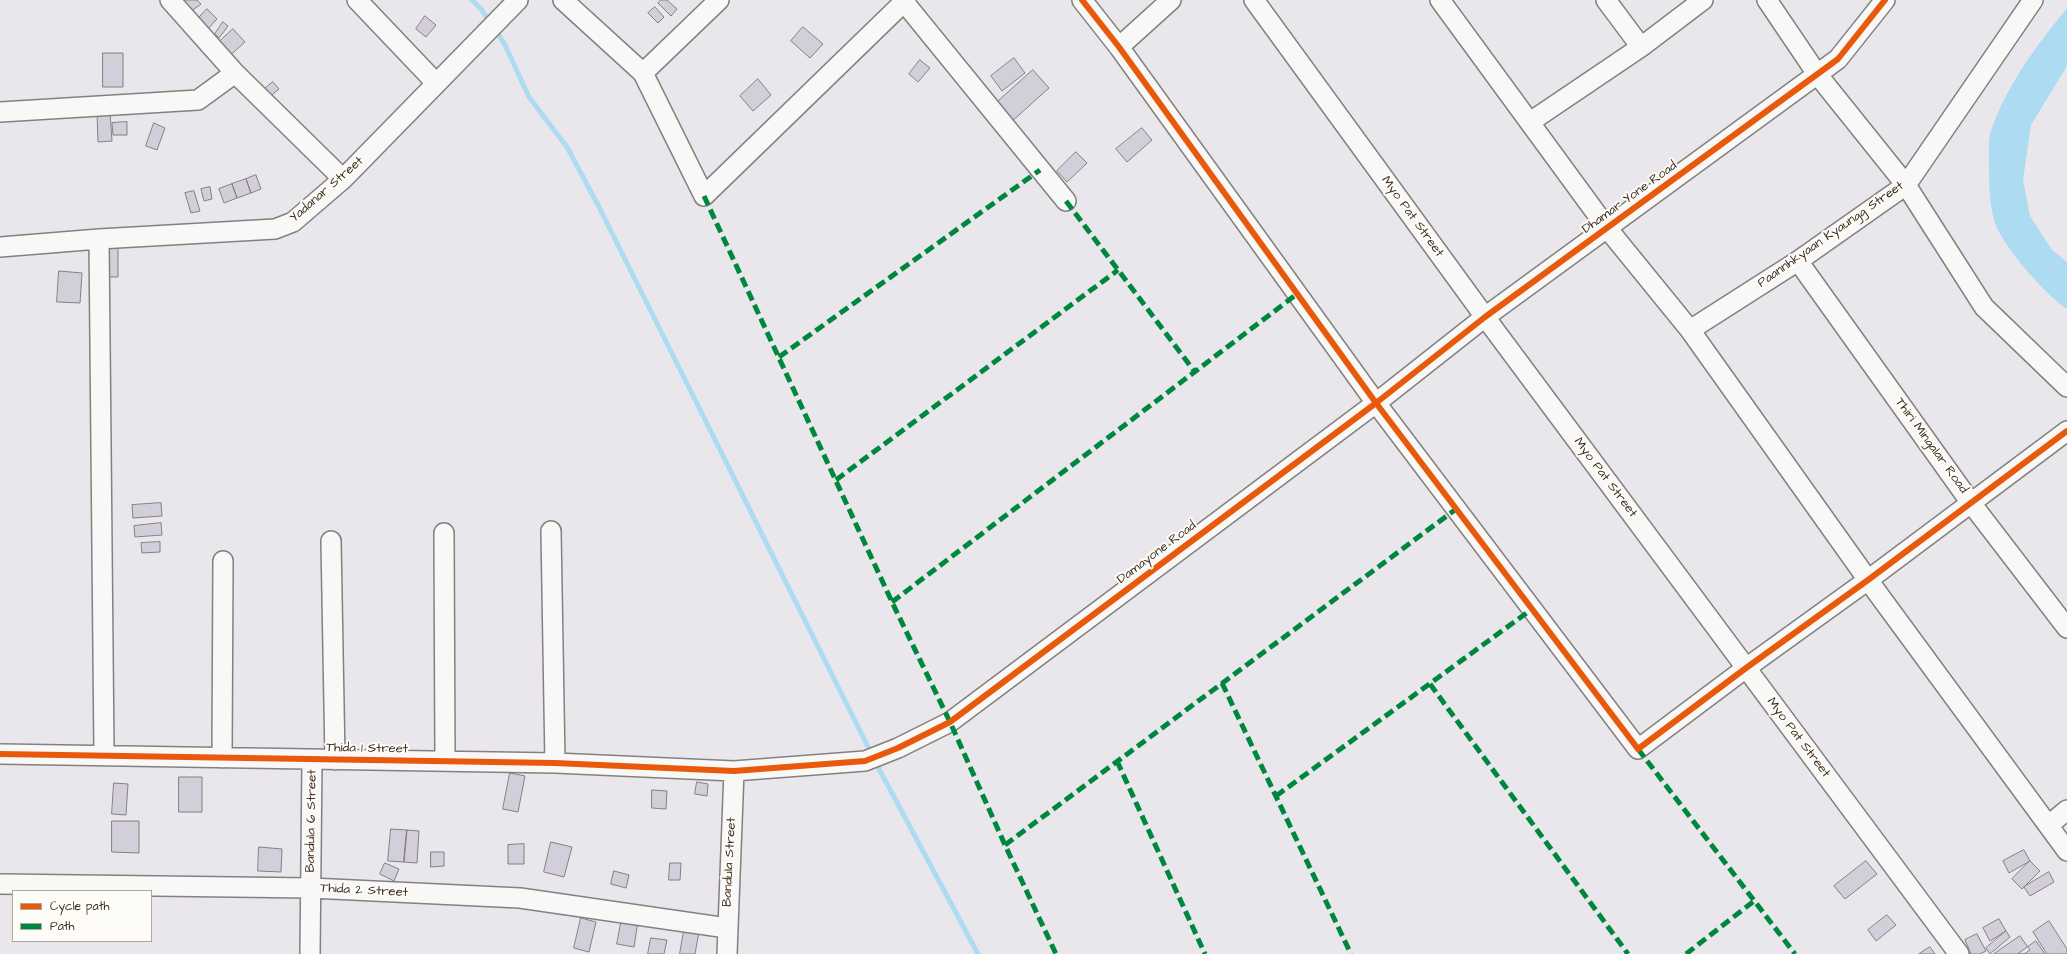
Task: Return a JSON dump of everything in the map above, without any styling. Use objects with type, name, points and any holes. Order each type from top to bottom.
[{"type":"street","points":[[170,0],[235,72],[343,179]]},
{"type":"street","points":[[357,0],[436,84]]},
{"type":"street","name":"Yadanar Street","points":[[0,247],[99,239],[275,229],[293,222],[343,179],[484,34],[506,14],[518,0]]},
{"type":"street","points":[[563,0],[643,74],[704,196],[905,1],[1066,201]]},
{"type":"street","points":[[643,74],[719,0]]},
{"type":"street","points":[[1082,0],[1119,47],[1376,403],[1638,749],[2067,431]]},
{"type":"street","points":[[1119,47],[1171,0]]},
{"type":"street","name":"Myo Pat Street","points":[[1254,0],[1485,317],[1959,954]]},
{"type":"street","points":[[1440,0],[1607,228],[1690,330],[1868,580],[2067,851]]},
{"type":"street","points":[[1606,0],[1641,48]]},
{"type":"street","points":[[1530,122],[1641,48],[1703,0]]},
{"type":"street","points":[[1767,0],[1817,74],[1906,185],[1984,307],[2067,387]]},
{"type":"street","name":"Dhamar Yone Road","points":[[1376,403],[1485,317],[1838,59],[1886,0]]},
{"type":"street","name":"Paannhkyaan Kyaungg Street","points":[[1690,330],[1798,261],[1906,185],[2033,0]]},
{"type":"street","points":[[0,112],[198,100],[235,72]]},
{"type":"street","points":[[99,239],[104,754]]},
{"type":"street","name":"Thiri Mingalar Road","points":[[1798,261],[1971,503],[2067,628]]},
{"type":"street","name":"Damayone Road","points":[[865,761],[884,755],[950,722],[1376,403]]},
{"type":"street","points":[[551,531],[555,763]]},
{"type":"street","points":[[444,533],[445,761]]},
{"type":"street","points":[[331,540],[335,760]]},
{"type":"street","points":[[222,758],[223,561]]},
{"type":"street","name":"Thida 1 Street","points":[[0,754],[104,754],[312,760],[555,763],[734,771],[865,761]]},
{"type":"street","name":"Bandula 6 Street","points":[[310,954],[312,760]]},
{"type":"street","name":"Bandula Street","points":[[727,954],[734,771]]},
{"type":"street","points":[[2049,826],[2067,810]]},
{"type":"street","name":"Thida 2 Street","points":[[0,884],[311,888],[520,898],[727,928]]},
{"type":"water","points":[[2067,8],[2067,66],[2031,125],[2023,180],[2030,216],[2052,250],[2067,262],[2067,309],[2038,284],[2019,262],[1998,230],[1995,223],[1990,196],[1989,138],[1997,114],[2023,66]]},
{"type":"building","points":[[179,0],[197,0],[201,4],[185,16]]},
{"type":"building","points":[[661,0],[667,0],[677,9],[671,16],[658,3]]},
{"type":"building","points":[[655,7],[664,17],[658,23],[648,13]]},
{"type":"building","points":[[207,9],[217,19],[206,31],[196,21]]},
{"type":"building","points":[[425,16],[436,25],[426,37],[416,29]]},
{"type":"building","points":[[223,22],[228,26],[219,38],[215,34]]},
{"type":"building","points":[[803,27],[823,44],[810,58],[791,41]]},
{"type":"building","points":[[233,29],[245,42],[226,59],[215,46]]},
{"type":"building","points":[[103,53],[123,53],[123,87],[103,87]]},
{"type":"building","points":[[1014,58],[1025,73],[1002,91],[991,76]]},
{"type":"building","points":[[920,60],[930,68],[918,82],[909,74]]},
{"type":"building","points":[[1033,70],[1049,88],[1010,123],[994,105]]},
{"type":"building","points":[[758,79],[771,95],[753,111],[740,96]]},
{"type":"building","points":[[273,82],[279,89],[267,99],[261,92]]},
{"type":"building","points":[[110,112],[112,141],[98,142],[97,113]]},
{"type":"building","points":[[127,122],[127,135],[113,135],[112,123]]},
{"type":"building","points":[[154,123],[165,128],[157,150],[146,146]]},
{"type":"building","points":[[1142,128],[1152,140],[1127,162],[1116,149]]},
{"type":"building","points":[[1076,152],[1087,163],[1067,182],[1057,171]]},
{"type":"building","points":[[256,175],[261,189],[251,193],[246,179]]},
{"type":"building","points":[[246,179],[251,193],[237,198],[232,184]]},
{"type":"building","points":[[232,184],[237,198],[224,203],[219,189]]},
{"type":"building","points":[[210,187],[212,199],[204,201],[201,189]]},
{"type":"building","points":[[194,191],[200,211],[191,213],[185,193]]},
{"type":"building","points":[[101,248],[118,248],[118,277],[101,277]]},
{"type":"building","points":[[59,271],[82,273],[80,303],[57,302]]},
{"type":"building","points":[[161,503],[162,516],[133,518],[132,505]]},
{"type":"building","points":[[161,523],[162,535],[135,537],[134,526]]},
{"type":"building","points":[[160,542],[160,552],[142,553],[141,543]]},
{"type":"building","points":[[510,773],[525,776],[518,812],[503,809]]},
{"type":"building","points":[[179,777],[202,777],[202,812],[179,812]]},
{"type":"building","points":[[697,782],[708,784],[707,796],[695,794]]},
{"type":"building","points":[[114,783],[128,784],[126,815],[112,814]]},
{"type":"building","points":[[652,790],[667,791],[666,809],[652,808]]},
{"type":"building","points":[[112,821],[139,821],[139,853],[112,852]]},
{"type":"building","points":[[391,829],[407,830],[404,862],[388,861]]},
{"type":"building","points":[[407,830],[419,831],[417,863],[404,862]]},
{"type":"building","points":[[551,842],[572,847],[564,877],[544,872]]},
{"type":"building","points":[[524,844],[524,864],[508,864],[508,845]]},
{"type":"building","points":[[259,847],[282,849],[281,872],[258,871]]},
{"type":"building","points":[[2024,850],[2030,861],[2009,873],[2003,861]]},
{"type":"building","points":[[431,852],[444,852],[444,866],[431,867]]},
{"type":"building","points":[[1866,861],[1877,874],[1845,899],[1834,886]]},
{"type":"building","points":[[2030,861],[2040,871],[2022,889],[2012,879]]},
{"type":"building","points":[[385,863],[399,869],[394,881],[380,874]]},
{"type":"building","points":[[670,863],[681,863],[680,880],[669,880]]},
{"type":"building","points":[[614,871],[629,875],[626,888],[611,884]]},
{"type":"building","points":[[2049,872],[2054,882],[2030,896],[2024,887]]},
{"type":"building","points":[[1887,915],[1896,925],[1876,941],[1868,930]]},
{"type":"building","points":[[581,918],[596,922],[589,952],[574,948]]},
{"type":"building","points":[[622,918],[638,921],[634,947],[617,944]]},
{"type":"building","points":[[1999,919],[2006,931],[1990,941],[1983,928]]},
{"type":"building","points":[[2049,921],[2067,949],[2067,954],[2047,954],[2033,932]]},
{"type":"building","points":[[684,930],[699,932],[695,954],[680,954]]},
{"type":"building","points":[[2006,931],[2010,937],[1990,954],[1986,948]]},
{"type":"building","points":[[1977,934],[1986,951],[1980,954],[1971,954],[1965,940]]},
{"type":"building","points":[[2020,936],[2030,950],[2024,954],[1994,954]]},
{"type":"building","points":[[651,938],[667,940],[664,954],[648,954]]},
{"type":"building","points":[[2036,941],[2045,954],[2018,954]]},
{"type":"building","points":[[1930,947],[1935,954],[1919,954]]},
{"type":"waterway","points":[[472,0],[481,9],[490,22]]},
{"type":"waterway","points":[[495,29],[505,45],[529,97],[567,147],[598,205],[878,767],[978,954]]},
{"type":"marked path","points":[[779,357],[1040,170]]},
{"type":"marked path","points":[[704,196],[892,602],[950,722],[1056,954]]},
{"type":"marked path","points":[[1066,201],[1195,372]]},
{"type":"marked path","points":[[836,480],[1118,270]]},
{"type":"marked path","points":[[892,602],[1297,294]]},
{"type":"marked path","points":[[1005,845],[1456,509]]},
{"type":"marked path","points":[[1276,796],[1532,609]]},
{"type":"marked path","points":[[1222,683],[1351,954]]},
{"type":"marked path","points":[[1430,684],[1628,954]]},
{"type":"marked path","points":[[1638,749],[1795,954]]},
{"type":"marked path","points":[[1117,761],[1205,954]]},
{"type":"marked path","points":[[1686,954],[1754,901]]},
{"type":"cycle path","points":[[1082,0],[1119,47],[1376,403],[1638,749],[2067,431]]},
{"type":"cycle path","points":[[0,754],[555,763],[734,771],[865,761],[898,748],[950,722],[1376,403],[1485,317],[1838,59],[1885,0]]}]
